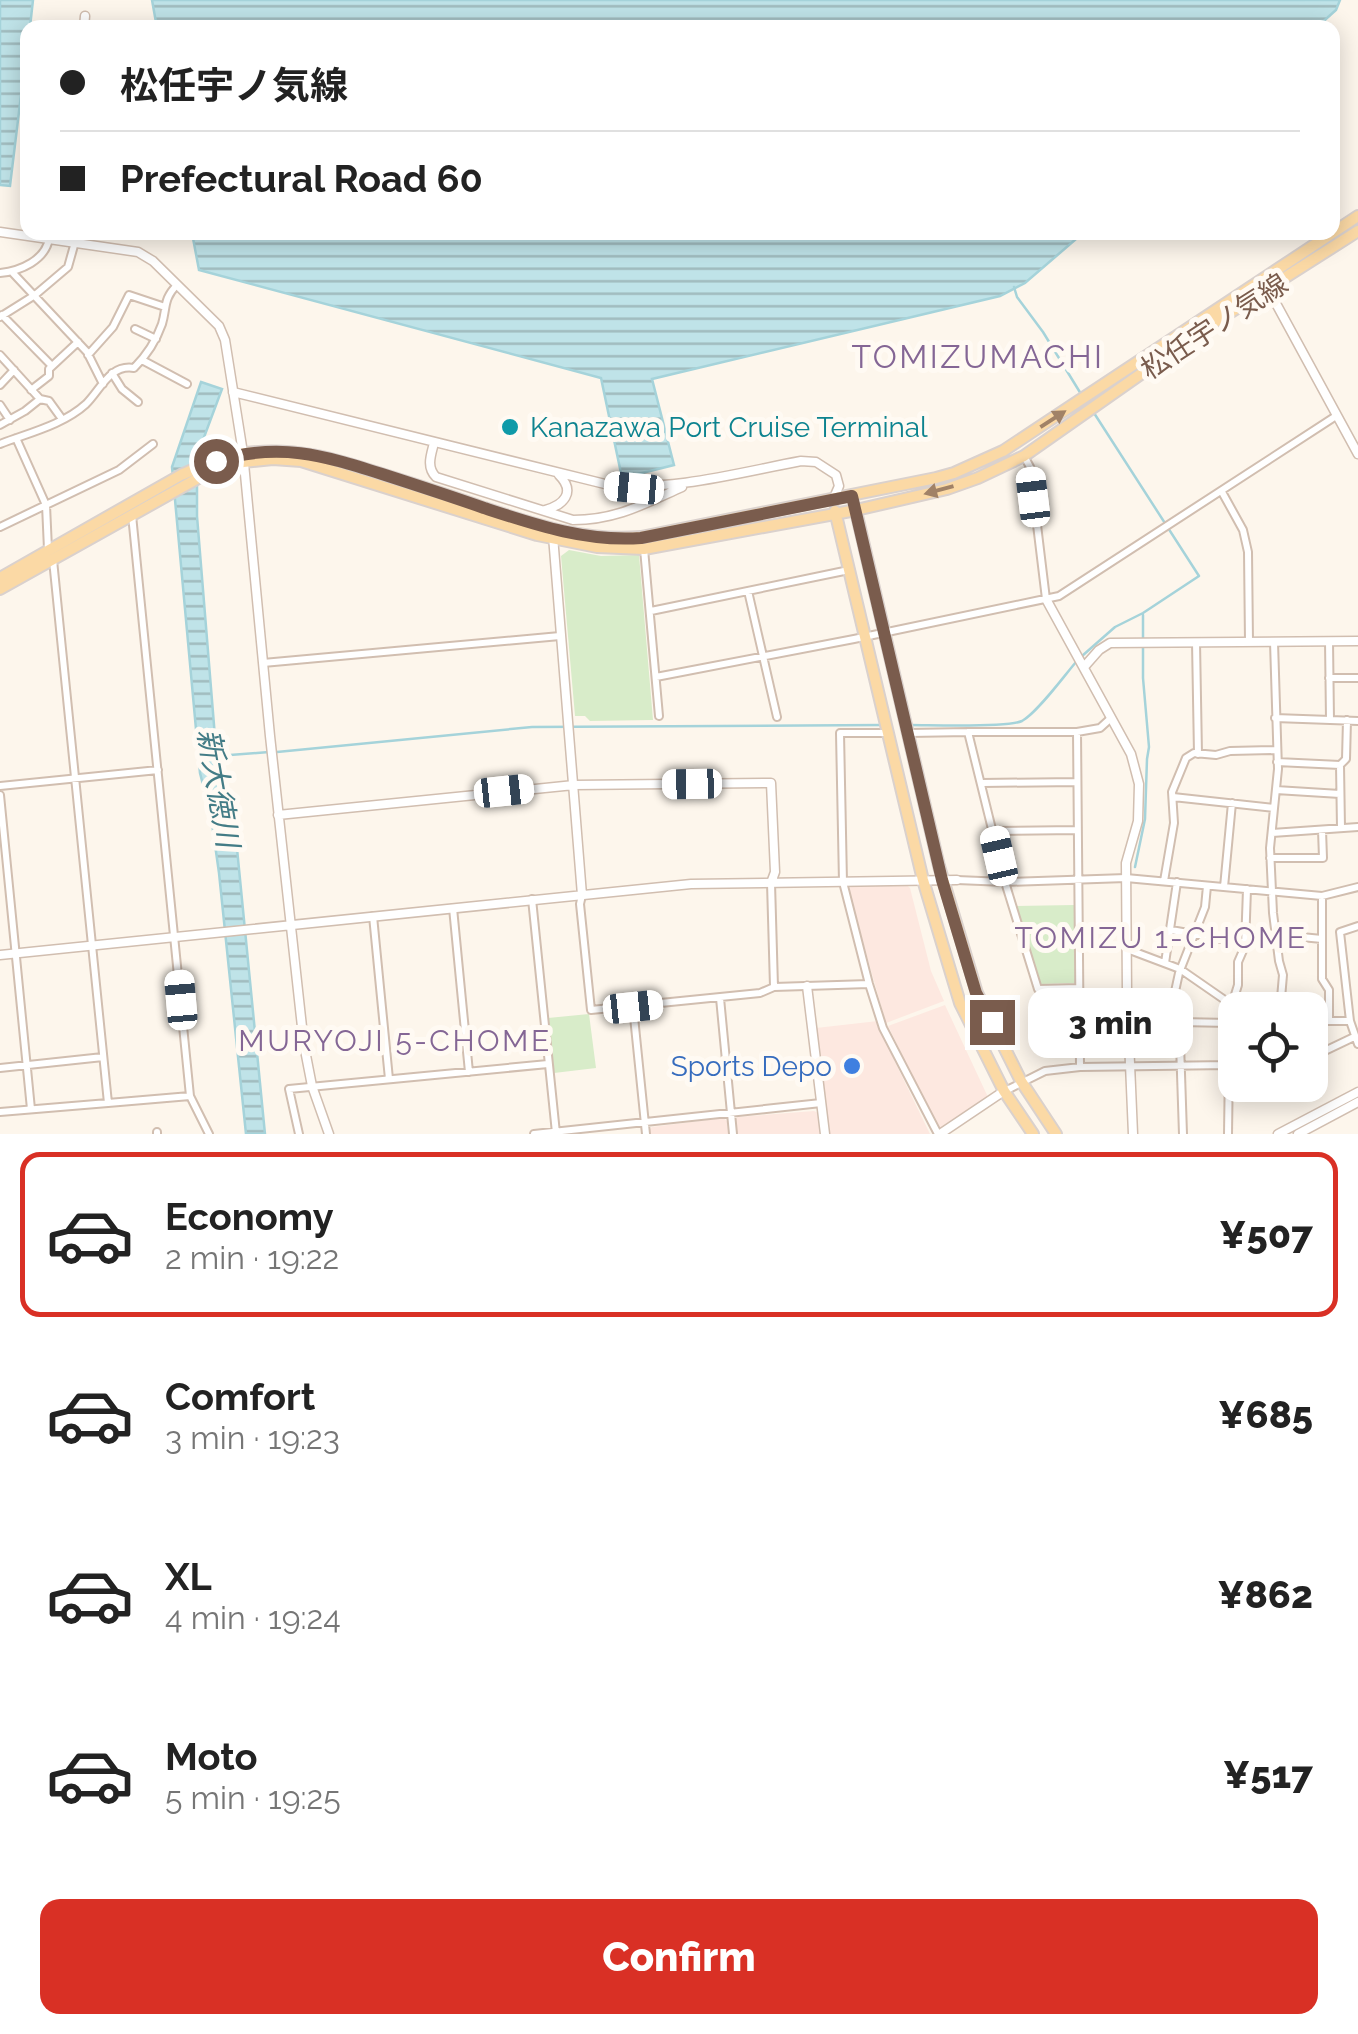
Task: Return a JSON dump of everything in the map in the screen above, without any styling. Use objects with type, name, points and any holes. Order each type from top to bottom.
[{"type":"main road","name":"松任宇ノ気線","points":[[1266,284],[1358,231]]},
{"type":"main road","name":"松任宇ノ気線","points":[[553,535],[641,538],[936,478],[985,461],[1088,403],[1212,324],[1326,240]]},
{"type":"main road","name":"松任宇ノ気線","points":[[0,589],[51,554],[164,490],[201,471],[243,458],[284,451],[325,456],[597,548],[644,550],[947,489],[1024,456],[1088,403]]},
{"type":"main road","name":"松任宇ノ気線","points":[[0,578],[132,514],[164,490]]},
{"type":"main road","points":[[852,496],[942,880],[976,993],[1021,1081],[1056,1134]]},
{"type":"main road","points":[[833,500],[923,880],[960,1003],[1004,1091],[1033,1134]]},
{"type":"street","points":[[85,16],[85,20]]},
{"type":"street","points":[[0,273],[29,264],[47,251],[54,240]]},
{"type":"street","points":[[67,240],[147,256],[218,326],[225,340],[243,458],[304,1045],[312,1086],[329,1134]]},
{"type":"street","points":[[52,366],[1,316],[35,295],[68,266],[75,242]]},
{"type":"street","points":[[12,272],[88,354],[103,384]]},
{"type":"street","points":[[1266,284],[1358,454]]},
{"type":"street","points":[[0,444],[62,419],[84,406],[115,370],[124,366],[134,368],[156,338],[164,318],[166,296],[177,285]]},
{"type":"street","points":[[88,354],[113,328],[129,295],[165,307]]},
{"type":"street","points":[[134,329],[156,338]]},
{"type":"street","points":[[32,390],[50,376],[52,366],[78,342]]},
{"type":"street","points":[[0,356],[40,399],[49,401],[62,419]]},
{"type":"street","points":[[142,360],[187,384]]},
{"type":"street","points":[[0,385],[14,370]]},
{"type":"street","points":[[112,373],[122,389],[138,402]]},
{"type":"street","points":[[233,392],[593,482],[634,488],[670,486],[801,461],[816,462],[836,475],[839,486],[852,496]]},
{"type":"street","points":[[0,424],[40,399]]},
{"type":"street","points":[[0,405],[10,420]]},
{"type":"street","points":[[656,677],[1059,596],[1336,416]]},
{"type":"street","points":[[16,438],[46,504],[56,571],[108,1103]]},
{"type":"street","points":[[434,443],[429,464],[436,477],[573,520],[594,520],[628,512],[695,482]]},
{"type":"street","points":[[1,523],[119,470],[153,444]]},
{"type":"street","points":[[1024,456],[1030,467],[1046,599],[1131,754],[1139,784],[1138,821],[1126,863],[1133,1134]]},
{"type":"street","points":[[541,511],[558,507],[566,499],[564,479],[555,472]]},
{"type":"street","points":[[833,500],[839,486]]},
{"type":"street","points":[[1222,492],[1243,530],[1248,552],[1248,642]]},
{"type":"street","points":[[132,514],[190,1096],[210,1134]]},
{"type":"street","points":[[553,535],[591,1010],[760,994],[774,987],[869,984]]},
{"type":"street","points":[[644,550],[659,716]]},
{"type":"street","points":[[651,611],[848,570]]},
{"type":"street","points":[[748,591],[777,717]]},
{"type":"street","points":[[263,663],[560,636]]},
{"type":"street","points":[[1329,641],[1330,720]]},
{"type":"street","points":[[1084,667],[1110,643],[1358,641]]},
{"type":"street","points":[[1196,642],[1198,754]]},
{"type":"street","points":[[1274,642],[1277,762],[1270,858],[1282,992]]},
{"type":"street","points":[[1329,678],[1358,678]]},
{"type":"street","points":[[909,733],[1077,732],[1100,728],[1111,718]]},
{"type":"street","points":[[1275,718],[1358,721]]},
{"type":"street","points":[[1342,828],[1340,765],[1346,758],[1346,720]]},
{"type":"street","points":[[968,732],[1005,882],[1038,989],[1079,988]]},
{"type":"street","points":[[1077,732],[1080,1068]]},
{"type":"street","points":[[888,733],[840,733],[843,882],[883,1028],[939,1134],[1004,1091],[1045,1071],[1218,1065]]},
{"type":"street","points":[[1164,881],[1174,823],[1172,792],[1186,758],[1230,751],[1276,750]]},
{"type":"street","points":[[1277,762],[1340,765]]},
{"type":"street","points":[[0,786],[158,770]]},
{"type":"street","points":[[982,783],[1077,782]]},
{"type":"street","points":[[278,816],[574,784],[772,783],[774,987]]},
{"type":"street","points":[[1276,790],[1340,794]]},
{"type":"street","points":[[0,794],[31,1109]]},
{"type":"street","points":[[1172,797],[1274,808]]},
{"type":"street","points":[[1224,887],[1232,803]]},
{"type":"street","points":[[1272,833],[1358,827]]},
{"type":"street","points":[[993,831],[1077,830]]},
{"type":"street","points":[[1270,858],[1323,858],[1322,830]]},
{"type":"street","points":[[0,955],[691,884],[1126,878],[1322,896],[1358,888]]},
{"type":"street","points":[[1164,963],[1177,882]]},
{"type":"street","points":[[1184,1134],[1179,1013],[1171,1010],[1180,969],[1205,907],[1207,886]]},
{"type":"street","points":[[1236,992],[1238,962],[1245,942],[1246,889]]},
{"type":"street","points":[[1322,896],[1322,979],[1327,988],[1329,1021],[1350,1020]]},
{"type":"street","points":[[532,899],[556,1133]]},
{"type":"street","points":[[453,908],[469,1072]]},
{"type":"street","points":[[373,915],[389,1080]]},
{"type":"street","points":[[1322,928],[1342,931],[1358,926]]},
{"type":"street","points":[[1172,930],[1245,942],[1322,938]]},
{"type":"street","points":[[1328,1051],[1356,1040],[1350,1020],[1342,931]]},
{"type":"street","points":[[1127,949],[1180,969],[1218,995]]},
{"type":"street","points":[[806,986],[825,1134]]},
{"type":"street","points":[[1327,988],[1347,989]]},
{"type":"street","points":[[720,998],[733,1134]]},
{"type":"street","points":[[633,1007],[646,1134]]},
{"type":"street","points":[[1179,1022],[1218,1024]]},
{"type":"street","points":[[0,1068],[103,1057]]},
{"type":"street","points":[[298,1134],[289,1090],[548,1064]]},
{"type":"street","points":[[1278,1134],[1358,1092]]},
{"type":"street","points":[[0,1112],[190,1096]]},
{"type":"street","points":[[1228,1134],[1230,1102]]},
{"type":"street","points":[[1298,1134],[1358,1102]]},
{"type":"street","points":[[534,1134],[822,1103]]},
{"type":"shaded area","points":[[852,885],[910,888],[931,971],[944,1001],[886,1023],[848,890]]},
{"type":"shaded area","points":[[945,1005],[987,1100],[943,1130],[937,1126],[888,1026]]},
{"type":"shaded area","points":[[878,1021],[930,1134],[829,1134],[816,1028]]},
{"type":"shaded area","points":[[818,1113],[821,1134],[736,1134],[737,1117]]},
{"type":"shaded area","points":[[723,1118],[728,1134],[649,1134],[652,1127]]},
{"type":"green space","points":[[569,550],[601,556],[639,555],[653,720],[590,721],[585,716],[575,716],[561,556]]},
{"type":"green space","points":[[1074,905],[1076,983],[1042,984],[1016,906]]},
{"type":"green space","points":[[589,1014],[596,1068],[554,1073],[548,1018]]},
{"type":"water","points":[[0,0],[33,0],[31,20],[20,20],[20,104],[10,186],[0,185]]},
{"type":"water","points":[[152,0],[1340,0],[1325,20],[156,20]]},
{"type":"water","points":[[193,240],[1075,240],[1025,283],[1000,296],[652,379],[674,465],[622,478],[601,378],[199,270]]},
{"type":"water","name":"新大徳川","points":[[201,382],[222,389],[197,456],[197,516],[215,737],[234,818],[265,1134],[246,1134],[219,873],[200,773],[172,467]]},
{"type":"waterway","points":[[1014,287],[1081,394]]},
{"type":"waterway","points":[[1082,656],[1115,627],[1199,576],[1094,413]]},
{"type":"waterway","points":[[1135,867],[1145,819],[1149,747],[1143,615]]},
{"type":"waterway","points":[[911,725],[1022,721],[1043,703],[1076,662]]},
{"type":"waterway","points":[[277,752],[532,727],[883,725]]},
{"type":"waterway","name":"新大徳川","points":[[217,756],[269,752]]},
{"type":"place","name":"Kanazawa Port Cruise Terminal","points":[[510,427]]},
{"type":"place","name":"Sports Depo","points":[[852,1066]]},
{"type":"district","name":"TOMIZUMACHI","points":[[978,357]]},
{"type":"district","name":"TOMIZU 1-CHOME","points":[[1161,938]]},
{"type":"district","name":"MURYOJI 5-CHOME","points":[[395,1041]]},
{"type":"route","points":[[216,461],[242,453],[284,451],[325,456],[553,530],[598,538],[641,538],[852,496],[942,880],[976,993],[992,1022]]}]
